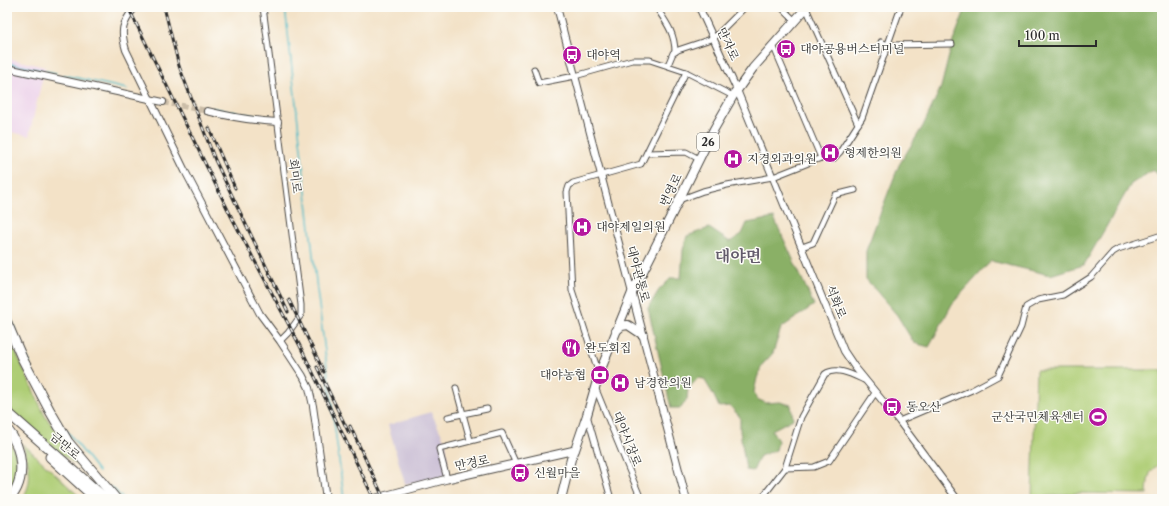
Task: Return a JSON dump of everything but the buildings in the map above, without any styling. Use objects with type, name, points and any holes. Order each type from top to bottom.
[{"type":"highway","points":[[7,323],[22,358],[68,442],[116,499]]},
{"type":"highway","name":"금만로","points":[[7,412],[106,499]]},
{"type":"highway","name":"금만로","points":[[7,420],[37,444],[96,499]]},
{"type":"highway","points":[[7,429],[18,446],[21,460],[21,472],[18,483],[13,495],[9,499]]},
{"type":"main road","name":"번영로","points":[[561,499],[571,460],[587,415],[595,386],[616,331],[632,293],[714,128],[735,93],[753,68],[806,8]]},
{"type":"main road","name":"대야관통로","points":[[632,293],[686,499]]},
{"type":"main road","points":[[616,331],[622,326],[628,325],[643,335]]},
{"type":"main road","name":"번영로","points":[[565,499],[575,450]]},
{"type":"main road","name":"만경로","points":[[373,499],[447,479],[575,450]]},
{"type":"street","points":[[135,7],[127,17],[122,28],[122,37],[126,50],[185,171],[260,314],[280,340],[303,376],[308,388],[312,406],[326,499]]},
{"type":"street","name":"회미로","points":[[263,7],[301,305],[301,315],[288,333],[280,340]]},
{"type":"street","name":"대야관통로","points":[[558,7],[600,175],[632,293]]},
{"type":"street","points":[[656,7],[671,30],[674,38],[675,52],[668,65]]},
{"type":"street","name":"만자로","points":[[699,7],[714,38],[735,93]]},
{"type":"street","points":[[675,52],[714,38],[745,7]]},
{"type":"street","points":[[781,7],[795,21]]},
{"type":"street","points":[[679,200],[703,191],[773,177],[821,158],[833,159],[840,152],[862,118],[901,7]]},
{"type":"street","points":[[806,8],[858,124]]},
{"type":"street","points":[[881,42],[888,45],[952,44]]},
{"type":"street","points":[[774,45],[821,158]]},
{"type":"street","points":[[534,69],[539,84],[575,76],[632,60],[650,60],[668,65],[735,93]]},
{"type":"street","points":[[7,68],[163,102]]},
{"type":"street","points":[[599,374],[572,290],[567,192],[569,186],[573,183],[641,164],[686,72]]},
{"type":"street","name":"석화로","points":[[735,93],[773,177],[844,351],[864,380],[899,422],[957,499]]},
{"type":"street","points":[[207,111],[235,118],[278,122]]},
{"type":"street","points":[[647,153],[686,152],[699,159]]},
{"type":"street","points":[[802,247],[813,243],[836,195],[856,190]]},
{"type":"street","points":[[899,422],[972,390],[998,376],[1021,327],[1026,307],[1038,300],[1063,295],[1092,277],[1113,252],[1118,249],[1162,235]]},
{"type":"street","points":[[761,499],[785,468],[801,417],[825,374],[834,370],[848,373],[864,380]]},
{"type":"street","name":"대야시장로","points":[[595,386],[641,499]]},
{"type":"street","points":[[456,388],[470,440]]},
{"type":"street","points":[[785,468],[814,467],[829,461],[874,393]]},
{"type":"street","points":[[448,417],[487,409]]},
{"type":"street","points":[[587,415],[611,499]]},
{"type":"street","points":[[447,479],[439,449],[502,433],[516,464]]},
{"type":"shaded area","points":[[7,58],[45,67],[29,136],[7,131]]},
{"type":"shaded area","points":[[431,412],[446,444],[449,476],[405,484],[388,425]]},
{"type":"green space","points":[[965,7],[1162,7],[1162,178],[1153,170],[1131,184],[1084,265],[1050,275],[991,261],[952,304],[929,347],[914,343],[897,315],[866,279],[866,251],[899,165],[923,126],[941,87],[952,44]]},
{"type":"green space","points":[[774,218],[814,305],[781,328],[773,353],[762,365],[757,378],[754,392],[757,399],[766,403],[780,402],[791,405],[793,419],[772,430],[778,441],[776,450],[760,456],[753,471],[746,470],[740,431],[740,417],[730,406],[719,407],[704,379],[698,378],[688,389],[687,399],[681,408],[671,408],[648,308],[659,290],[671,278],[681,278],[683,250],[687,236],[709,228],[730,242],[742,234],[747,223]]},
{"type":"green space","points":[[7,333],[45,416],[82,466],[72,462],[7,412]]},
{"type":"green space","name":"군산국민체육센터","points":[[1036,370],[1162,370],[1162,464],[1153,469],[1149,476],[1147,494],[1077,493],[1032,498]]},
{"type":"green space","points":[[7,440],[16,454],[17,464],[16,476],[7,495]]},
{"type":"green space","points":[[23,444],[82,499],[22,499],[26,492],[29,479],[28,465]]},
{"type":"waterway","points":[[285,7],[317,290],[344,499]]},
{"type":"waterway","points":[[7,63],[56,73]]},
{"type":"waterway","points":[[64,75],[127,89]]},
{"type":"waterway","points":[[213,108],[267,118]]},
{"type":"waterway","points":[[7,307],[15,330]]},
{"type":"waterway","points":[[23,350],[30,363]]},
{"type":"waterway","points":[[67,431],[99,472]]},
{"type":"waterway","points":[[112,487],[123,499]]},
{"type":"tunnel","points":[[163,102],[207,111]]},
{"type":"railway","points":[[128,7],[232,218],[300,346],[374,499]]},
{"type":"railway","points":[[164,7],[179,66],[215,160],[288,312]]},
{"type":"railway","points":[[209,128],[235,188]]},
{"type":"railway","points":[[289,300],[324,372]]},
{"type":"railway","points":[[317,367],[349,433]]},
{"type":"railway","points":[[350,426],[384,499]]},
{"type":"place","name":"대야공용버스터미널","points":[[786,49]]},
{"type":"place","name":"대야역","points":[[572,55]]},
{"type":"place","name":"형제한의원","points":[[830,153]]},
{"type":"place","name":"지경외과의원","points":[[733,159]]},
{"type":"place","name":"대야제일의원","points":[[582,227]]},
{"type":"place","name":"완도회집","points":[[571,348]]},
{"type":"place","name":"대야농협","points":[[600,375]]},
{"type":"place","name":"남경한의원","points":[[620,383]]},
{"type":"place","name":"동오산","points":[[892,407]]},
{"type":"place","name":"군산국민체육센터","points":[[1098,417]]},
{"type":"place","name":"신월마을","points":[[520,473]]},
{"type":"district","name":"대야면","points":[[738,256]]}]
